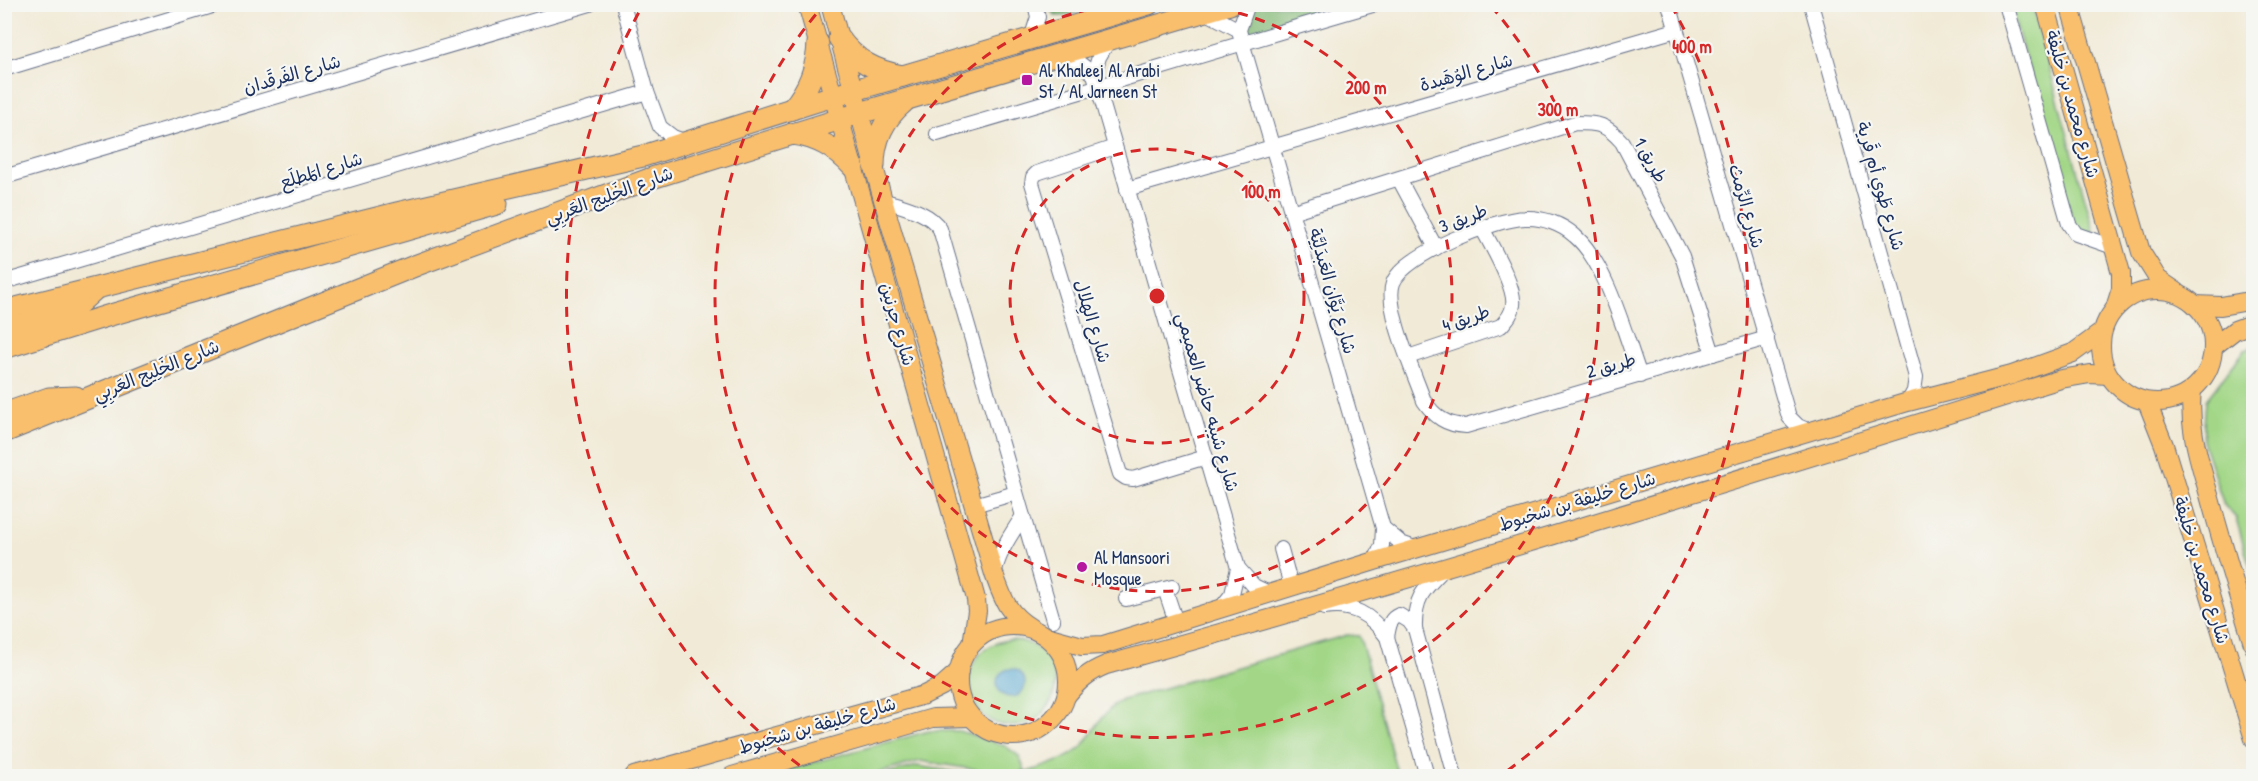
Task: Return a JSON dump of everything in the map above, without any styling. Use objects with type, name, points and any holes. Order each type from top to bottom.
[{"type":"highway","name":"شارع الخَلِيج العَربِي","points":[[4,311],[397,213],[643,156],[834,96],[1149,4]]},
{"type":"highway","name":"شارع الخَلِيج العَربِي","points":[[4,432],[429,261],[652,178],[839,119],[1230,4]]},
{"type":"highway","points":[[839,38],[867,65],[885,73],[904,77]]},
{"type":"highway","points":[[792,109],[810,82],[816,62],[818,43]]},
{"type":"highway","points":[[792,134],[824,143],[863,167],[874,155],[879,134],[890,115],[905,101]]},
{"type":"highway","points":[[4,348],[107,316],[548,189],[643,156]]},
{"type":"highway","points":[[4,330],[72,309],[89,297],[95,288]]},
{"type":"highway","points":[[4,414],[49,398],[68,396],[87,398]]},
{"type":"main road","name":"شارع جرنين","points":[[807,4],[839,119],[882,200],[1003,600],[1018,620],[1043,628]]},
{"type":"main road","name":"شارع جرنين","points":[[830,4],[860,113],[863,167],[976,599],[977,611],[972,644]]},
{"type":"main road","name":"شارع محمد بن خليفة","points":[[2045,4],[2121,273],[2121,288],[2115,308]]},
{"type":"main road","name":"شارع محمد بن خليفة","points":[[2069,4],[2141,252],[2158,279],[2178,293]]},
{"type":"main road","points":[[2161,289],[2178,293],[2196,305],[2206,317],[2212,332],[2214,347],[2211,363],[2203,378],[2192,390],[2178,398],[2163,402],[2147,402],[2125,392],[2108,375],[2102,361],[2100,347],[2102,332],[2115,308],[2128,297],[2144,290],[2161,289]]},
{"type":"main road","points":[[2196,305],[2220,306],[2253,300]]},
{"type":"main road","points":[[2214,347],[2235,330],[2253,323]]},
{"type":"main road","name":"شارع خليفة بن شخبوط","points":[[1043,628],[1082,646],[1102,645],[1291,586],[1908,402],[2012,375],[2073,353],[2102,332]]},
{"type":"main road","name":"شارع خليفة بن شخبوط","points":[[1066,695],[1078,680],[1089,672],[1107,665],[1292,614],[1756,475],[2061,379],[2108,375]]},
{"type":"main road","name":"شارع محمد بن خليفة","points":[[2192,390],[2190,412],[2193,434],[2253,647]]},
{"type":"main road","name":"شارع محمد بن خليفة","points":[[2147,402],[2157,422],[2253,739]]},
{"type":"main road","points":[[999,627],[1043,628],[1065,662],[1068,678],[1066,695],[1059,711],[1047,725],[1031,733],[1014,736],[998,734],[984,727],[971,717],[958,687],[959,671],[964,657],[972,644],[984,634],[999,627]]},
{"type":"main road","name":"شارع خليفة بن شخبوط","points":[[634,777],[924,694],[942,686],[959,671]]},
{"type":"main road","name":"شارع خليفة بن شخبوط","points":[[732,777],[933,718],[971,717]]},
{"type":"street","points":[[4,69],[219,4]]},
{"type":"street","name":"شارع الفَرقَدان","points":[[4,177],[590,4]]},
{"type":"street","points":[[1240,36],[1248,4]]},
{"type":"street","points":[[937,134],[1098,88],[1240,36],[1376,4]]},
{"type":"street","name":"شارع الرِّمث","points":[[1669,4],[1789,417]]},
{"type":"street","name":"شارع طَوي أم قَرية","points":[[1810,4],[1916,377]]},
{"type":"street","points":[[2006,4],[2069,224],[2076,234],[2113,248]]},
{"type":"street","points":[[627,5],[647,92],[660,127],[673,137],[688,142]]},
{"type":"street","points":[[1031,39],[1037,11],[1061,30]]},
{"type":"street","points":[[1205,12],[1240,36]]},
{"type":"street","name":"شارع الوُهَيدة","points":[[1127,189],[1676,30]]},
{"type":"street","name":"شارع يَوَّان العَبدَلِيَّة","points":[[1240,36],[1383,528],[1382,545],[1375,561]]},
{"type":"street","points":[[1060,54],[1078,62],[1094,74],[1108,40]]},
{"type":"street","name":"شارع شيبه حاضر العميمي","points":[[1094,74],[1238,568]]},
{"type":"street","name":"شارع المَطلَع","points":[[4,282],[647,92]]},
{"type":"street","name":"طريق 1","points":[[1291,212],[1575,123],[1598,123],[1612,131],[1622,142],[1682,256],[1713,354]]},
{"type":"street","name":"شارع الهِلال","points":[[1115,147],[1037,173],[1032,183],[1120,474],[1133,479],[1206,457]]},
{"type":"street","points":[[1399,179],[1436,248]]},
{"type":"street","points":[[882,200],[927,216],[935,221],[940,229],[1030,541],[1043,628]]},
{"type":"street","name":"طريق 3","points":[[1466,426],[1443,421],[1424,401],[1393,313],[1391,296],[1393,284],[1398,274],[1413,261],[1436,248],[1482,228],[1508,220],[1526,218],[1543,220],[1560,225],[1577,236],[1592,256],[1606,283],[1640,376]]},
{"type":"street","name":"طريق 4","points":[[1408,357],[1502,326],[1510,316],[1514,302],[1507,278],[1482,228]]},
{"type":"street","name":"طريق 2","points":[[1466,426],[1767,339]]},
{"type":"street","points":[[1916,377],[1926,388],[1941,393]]},
{"type":"street","points":[[1908,402],[1914,391],[1916,377]]},
{"type":"street","points":[[1779,441],[1789,417],[1798,426],[1812,432]]},
{"type":"street","points":[[974,505],[1016,493]]},
{"type":"street","points":[[994,574],[1006,541],[1023,516]]},
{"type":"street","points":[[1383,528],[1401,543],[1418,549]]},
{"type":"street","points":[[1006,541],[1015,538],[1030,541]]},
{"type":"street","points":[[1281,549],[1291,586]]},
{"type":"street","points":[[1447,566],[1417,601],[1415,629],[1455,777]]},
{"type":"street","points":[[1238,568],[1254,586],[1269,593]]},
{"type":"street","points":[[1221,608],[1232,594],[1238,568]]},
{"type":"street","points":[[1126,599],[1168,588],[1176,622]]},
{"type":"street","points":[[1292,614],[1333,607],[1348,608],[1369,616],[1377,622],[1387,637],[1427,777]]},
{"type":"street","points":[[1387,637],[1390,622],[1399,615],[1409,621],[1415,629]]},
{"type":"green space","points":[[1047,5],[1104,5],[1064,16],[1055,16]]},
{"type":"green space","points":[[1256,5],[1367,5],[1251,34],[1245,20]]},
{"type":"green space","points":[[2010,5],[2032,5],[2095,235],[2076,231]]},
{"type":"green space","points":[[2253,347],[2253,578],[2236,518],[2224,505],[2203,441],[2206,400],[2245,350]]},
{"type":"green space","points":[[1347,635],[1359,636],[1398,776],[1016,776],[1058,761],[1073,753],[1086,742],[1108,711],[1123,700]]},
{"type":"green space","points":[[1012,640],[1036,647],[1048,659],[1055,683],[1048,707],[1036,719],[1012,726],[988,719],[976,707],[969,683],[976,659],[988,647]]},
{"type":"green space","points":[[929,731],[959,731],[1005,746],[1019,756],[1025,771],[1011,775],[920,761],[868,776],[763,776]]},
{"type":"green space","points":[[917,766],[982,776],[880,776]]},
{"type":"water","points":[[1011,669],[1021,673],[1025,683],[1021,693],[1011,697],[1001,693],[997,683],[1001,673]]},
{"type":"place","name":"Al Khaleej Al Arabi St / Al Jarneen St","points":[[1027,80]]},
{"type":"place","name":"Al Mansoori Mosque","points":[[1082,567]]}]
